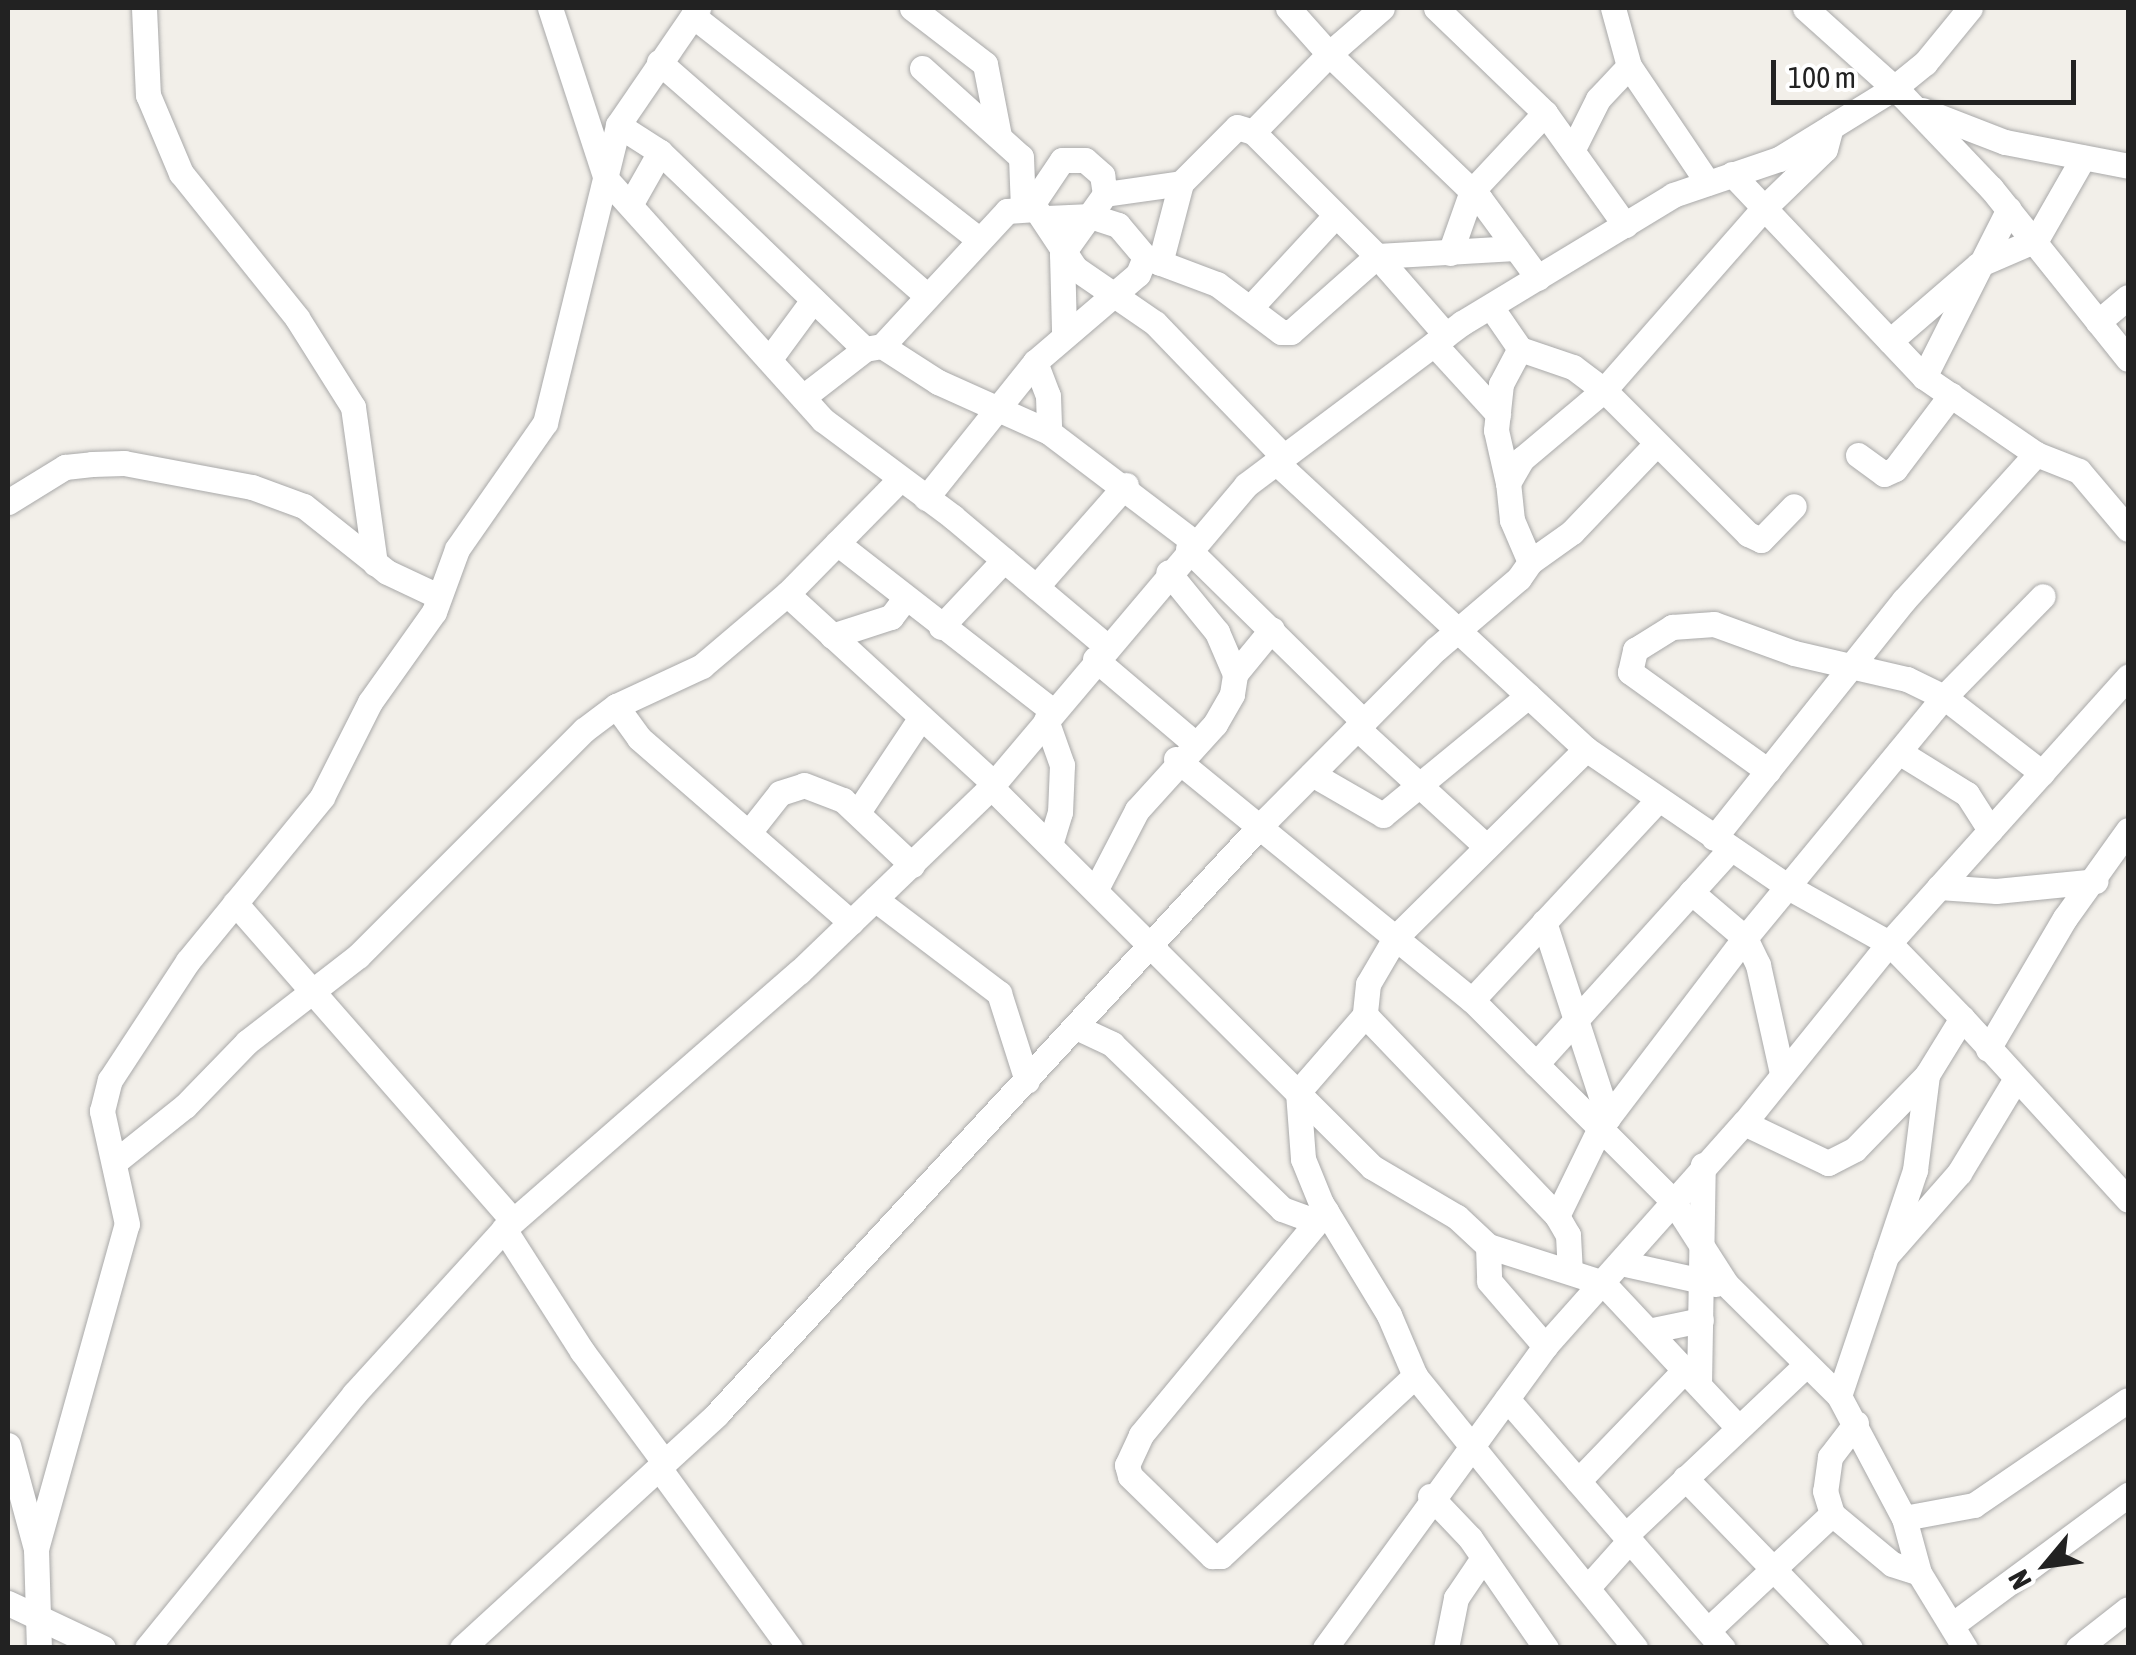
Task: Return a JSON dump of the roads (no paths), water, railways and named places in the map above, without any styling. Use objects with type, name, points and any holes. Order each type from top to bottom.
[{"type":"street","points":[[144,8],[148,95],[181,173],[298,318],[353,407],[375,563]]},
{"type":"street","points":[[550,8],[606,179],[772,357],[803,396],[1036,587],[1259,827],[1472,1000],[1536,1064],[1604,1123],[1673,1200],[1704,1250],[1714,1284],[1702,1320],[1691,1377],[1578,1480]]},
{"type":"street","points":[[912,8],[985,64],[999,136]]},
{"type":"street","points":[[1288,8],[1328,54],[1472,191],[1538,278]]},
{"type":"street","points":[[1253,132],[1328,54],[1382,8]]},
{"type":"street","points":[[1436,8],[1545,113],[1625,224]]},
{"type":"street","points":[[1613,8],[1629,66],[1720,178],[1764,207],[1924,377],[2036,454],[2079,471],[2128,528]]},
{"type":"street","points":[[1805,8],[1915,108],[1991,188],[2128,359]]},
{"type":"street","points":[[147,1648],[354,1394],[508,1225],[851,922],[993,785],[1191,545],[1280,460],[1440,339],[1625,224],[1720,178],[1779,159],[1894,88],[1925,63],[1970,8]]},
{"type":"street","points":[[36,1550],[99,1342],[127,1224],[102,1111],[110,1080],[235,903],[322,797],[370,702],[409,654],[458,549],[546,422],[618,125],[695,12],[978,240]]},
{"type":"street","points":[[659,62],[927,296]]},
{"type":"street","points":[[1573,149],[1598,99],[1629,66]]},
{"type":"street","points":[[922,68],[1021,157],[1033,212],[1062,254],[1155,323],[1280,460],[1457,631],[1586,749],[1656,802],[1790,888],[1889,942],[2128,1200]]},
{"type":"street","points":[[1915,108],[2004,142],[2128,166]]},
{"type":"street","points":[[1450,253],[1472,191],[1545,113]]},
{"type":"street","points":[[618,125],[660,152],[813,300],[873,348],[938,382],[1000,405],[1049,432],[1126,486],[1191,545],[1360,725],[1486,846]]},
{"type":"street","points":[[926,498],[1035,362],[1064,332],[1153,260],[1181,183],[1237,127],[1253,132],[1376,256],[1498,414]]},
{"type":"street","points":[[1508,483],[1522,459],[1604,390],[1764,207],[1826,149],[1832,127]]},
{"type":"street","points":[[1991,188],[2004,142]]},
{"type":"street","points":[[630,205],[660,152]]},
{"type":"street","points":[[1021,157],[1085,160],[1102,175],[1098,205],[1062,254],[1064,332]]},
{"type":"street","points":[[1890,341],[1978,265],[2036,240],[2083,158]]},
{"type":"street","points":[[1033,212],[1062,160]]},
{"type":"street","points":[[803,396],[873,348],[1007,211],[1098,205],[1181,183]]},
{"type":"street","points":[[1098,205],[1153,260],[1217,284],[1281,332],[1291,332],[1376,256],[1516,248]]},
{"type":"street","points":[[1924,377],[2009,210]]},
{"type":"street","points":[[1251,306],[1336,214]]},
{"type":"street","points":[[2098,322],[2128,297]]},
{"type":"street","points":[[772,357],[813,300]]},
{"type":"street","points":[[1491,307],[1520,350],[1573,367],[1604,390],[1748,534],[1761,540],[1794,506]]},
{"type":"street","points":[[1520,350],[1501,384],[1498,414],[1512,520],[1530,562]]},
{"type":"street","points":[[1035,362],[1048,396],[1049,432]]},
{"type":"street","points":[[1858,454],[1884,474],[1895,468],[1951,394]]},
{"type":"street","points":[[462,1648],[662,1466],[1027,1081],[1259,827],[1457,631],[1488,610],[1530,562],[1572,532],[1655,445]]},
{"type":"street","points":[[1536,1064],[1691,892],[1768,771],[1852,666],[2036,454]]},
{"type":"street","points":[[8,502],[65,468],[149,466],[252,487],[304,506],[375,563],[438,596]]},
{"type":"street","points":[[116,1161],[311,989],[358,956],[567,745],[616,706],[702,666],[787,594],[900,479]]},
{"type":"street","points":[[1036,587],[1126,486]]},
{"type":"street","points":[[837,543],[1050,716],[1062,765],[1060,812],[1050,844]]},
{"type":"street","points":[[941,627],[1004,560]]},
{"type":"street","points":[[1168,572],[1217,632],[1236,674]]},
{"type":"street","points":[[787,594],[993,785],[1372,1166],[1457,1217],[1488,1246],[1602,1283],[1737,1426]]},
{"type":"street","points":[[1557,1216],[1604,1123],[1745,938],[1944,697],[2043,596]]},
{"type":"street","points":[[832,636],[891,617],[904,600]]},
{"type":"street","points":[[1768,771],[1630,672],[1635,650],[1672,627],[1714,624],[1852,666],[1908,678],[1944,697],[2042,773]]},
{"type":"street","points":[[1096,889],[1138,810],[1185,751],[1215,724],[1236,674],[1272,630]]},
{"type":"street","points":[[1486,726],[1508,677]]},
{"type":"street","points":[[1326,1648],[1430,1496],[1545,1346],[1744,1123],[1889,942],[2128,677]]},
{"type":"street","points":[[1312,774],[1383,815],[1486,726],[1528,696]]},
{"type":"street","points":[[616,706],[639,738],[851,922]]},
{"type":"street","points":[[858,812],[921,717]]},
{"type":"street","points":[[1586,749],[1395,938],[1368,984],[1365,1015],[1298,1092],[1303,1160],[1322,1217],[1389,1315],[1415,1376],[1635,1648]]},
{"type":"street","points":[[1899,752],[1966,794],[1990,830]]},
{"type":"street","points":[[750,831],[780,793],[804,785],[858,812],[912,865]]},
{"type":"street","points":[[1472,1000],[1656,802]]},
{"type":"street","points":[[1988,1049],[2065,918],[2099,878],[2128,830]]},
{"type":"street","points":[[1939,888],[1996,891],[2128,871]]},
{"type":"street","points":[[1691,892],[1745,938],[1758,964],[1782,1073]]},
{"type":"street","points":[[875,900],[1000,993],[1027,1081]]},
{"type":"street","points":[[235,903],[508,1225],[582,1351],[790,1648]]},
{"type":"street","points":[[1544,922],[1604,1123]]},
{"type":"street","points":[[1365,1015],[1557,1216],[1568,1235],[1570,1270]]},
{"type":"street","points":[[1744,1123],[1828,1163],[1880,1124],[1928,1075],[1962,1018]]},
{"type":"street","points":[[1076,1027],[1112,1044],[1282,1209],[1322,1217]]},
{"type":"street","points":[[1840,1396],[1915,1170],[1928,1075]]},
{"type":"street","points":[[1886,1256],[1958,1174],[2015,1080]]},
{"type":"street","points":[[1880,1124],[1922,1120]]},
{"type":"street","points":[[1703,1165],[1704,1250]]},
{"type":"street","points":[[1322,1217],[1141,1436],[1127,1465],[1130,1476],[1212,1556],[1220,1556],[1415,1376]]},
{"type":"street","points":[[1488,1246],[1489,1280],[1545,1346]]},
{"type":"street","points":[[1621,1264],[1714,1284],[1840,1396],[1904,1518],[1919,1573],[1958,1636],[2128,1495]]},
{"type":"street","points":[[1648,1331],[1702,1320]]},
{"type":"street","points":[[1588,1587],[1685,1478],[1806,1365]]},
{"type":"street","points":[[1507,1399],[1715,1639],[1774,1569],[1832,1514]]},
{"type":"street","points":[[1904,1518],[1974,1506],[2128,1400]]},
{"type":"street","points":[[1856,1423],[1830,1457],[1826,1491],[1832,1514],[1892,1564],[1919,1573]]},
{"type":"street","points":[[8,1445],[36,1550],[39,1648]]},
{"type":"street","points":[[1685,1478],[1850,1648]]},
{"type":"street","points":[[1430,1496],[1482,1558],[1538,1645]]},
{"type":"street","points":[[1446,1648],[1456,1598],[1482,1558]]},
{"type":"street","points":[[8,1602],[103,1648]]},
{"type":"street","points":[[2078,1648],[2128,1609]]}]
